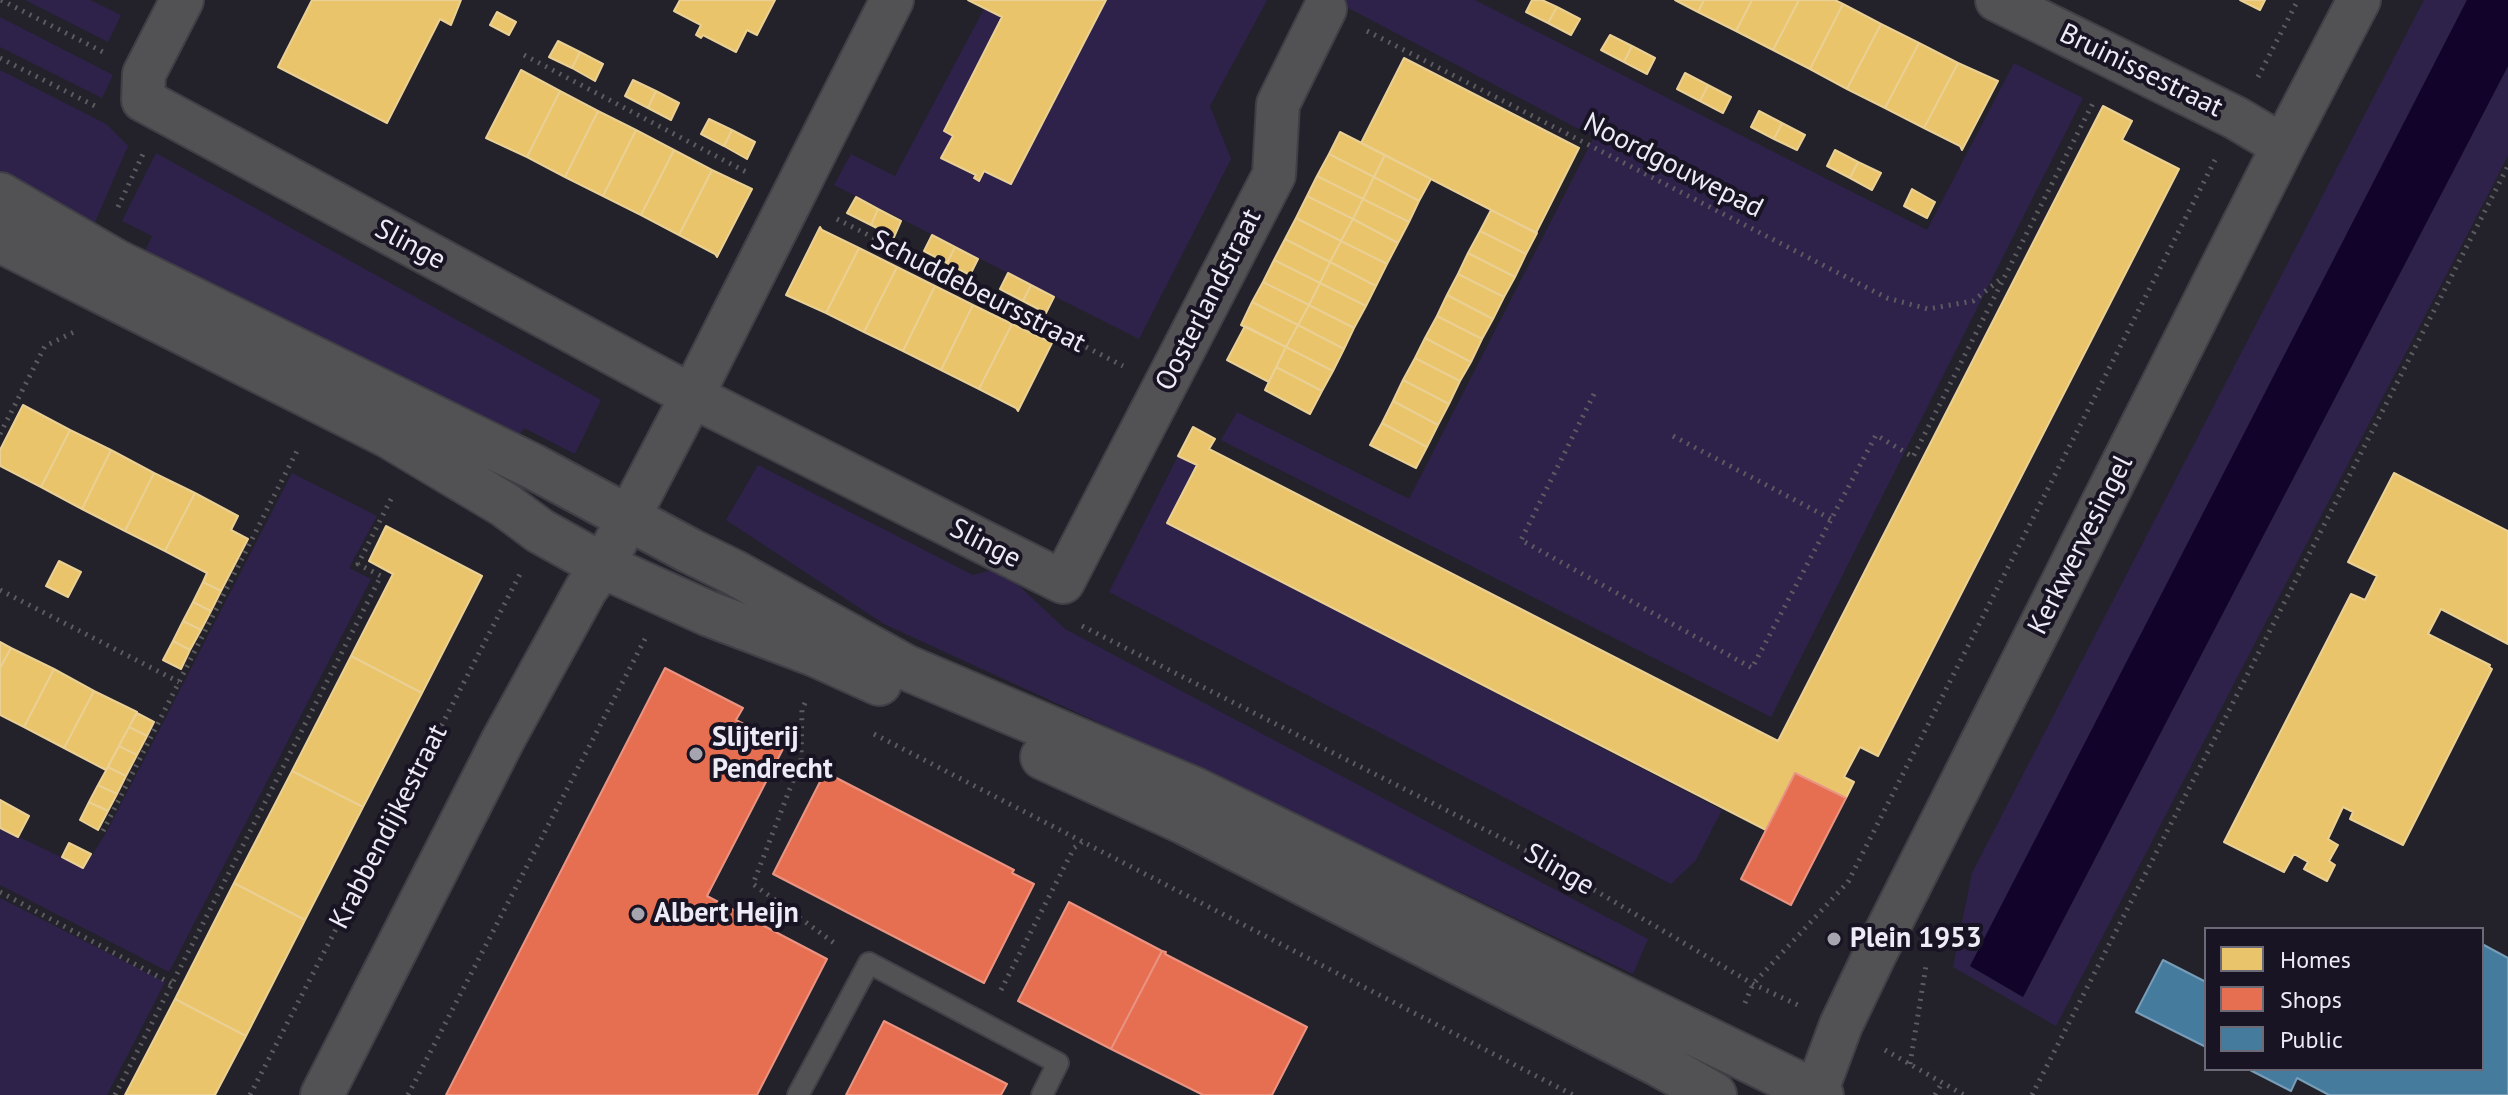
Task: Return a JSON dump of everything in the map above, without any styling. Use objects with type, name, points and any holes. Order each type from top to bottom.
[{"type":"street","points":[[144,87],[182,0]]},
{"type":"street","points":[[322,1095],[503,740],[586,589],[603,566],[692,396],[892,0]]},
{"type":"street","name":"Bruinissestraat","points":[[1997,0],[2236,118],[2283,146]]},
{"type":"street","name":"Kerkwervesingel","points":[[1817,1094],[1841,1025],[1930,843],[2359,0]]},
{"type":"street","name":"Oosterlandstraat","points":[[1063,582],[1274,175],[1278,104],[1325,9]]},
{"type":"street","name":"Slinge","points":[[144,87],[692,396],[1063,582]]},
{"type":"street","points":[[0,195],[116,262],[517,459],[733,572],[905,667],[1195,790],[1817,1094]]},
{"type":"street","points":[[0,240],[388,435],[505,505],[540,531],[603,566],[707,613],[815,654],[1185,822],[1714,1095]]},
{"type":"lane","points":[[798,1095],[869,963],[1058,1063],[1042,1095]]},
{"type":"path","points":[[0,58],[106,112],[144,87],[1,0]]},
{"type":"path","name":"Kerkwervesingel","points":[[1753,984],[1848,882],[2298,0]]},
{"type":"path","name":"Noordgouwepad","points":[[1325,9],[1887,298],[1928,309],[1973,301],[2006,275]]},
{"type":"path","name":"Schuddebeursstraat","points":[[524,55],[1164,387]]},
{"type":"path","points":[[1594,394],[1521,540],[1752,668],[1876,435],[1913,457],[2115,59]]},
{"type":"path","points":[[2032,1095],[2508,166]]},
{"type":"path","points":[[1673,436],[1832,520]]},
{"type":"path","points":[[103,831],[302,442]]},
{"type":"path","points":[[115,1095],[381,576],[358,564],[396,491]]},
{"type":"path","name":"Krabbendijkestraat","points":[[250,1095],[521,573]]},
{"type":"path","name":"Slinge","points":[[1063,582],[1075,622],[1537,856],[1753,984],[1841,1025],[1964,1095]]},
{"type":"path","points":[[0,590],[179,682]]},
{"type":"path","points":[[408,1095],[647,635]]},
{"type":"path","points":[[807,700],[802,709],[801,760],[753,884],[840,947]]},
{"type":"path","points":[[982,1022],[1074,848],[1082,842]]},
{"type":"path","points":[[0,892],[172,984]]},
{"type":"path","points":[[1935,1095],[1942,1083]]},
{"type":"shaded area","points":[[25,0],[90,0],[121,15],[108,42]]},
{"type":"shaded area","points":[[1106,0],[1267,0],[1210,106],[1231,159],[1139,339],[834,185],[851,154],[895,176],[984,9],[1002,17],[944,130],[953,136],[942,158],[976,175],[974,178],[979,181],[984,171],[1011,184]]},
{"type":"shaded area","points":[[1333,0],[1475,0],[1927,230],[2014,63],[2083,98],[1771,717],[1221,440],[1237,412],[1409,499],[1594,137]]},
{"type":"shaded area","points":[[2424,0],[2467,0],[1971,967],[2023,997],[2508,66],[2508,156],[2056,1026],[1953,967],[1972,873]]},
{"type":"shaded area","points":[[2467,0],[2508,0],[2508,66],[2023,997],[1970,966]]},
{"type":"shaded area","points":[[0,17],[113,75],[102,98],[0,47]]},
{"type":"shaded area","points":[[0,70],[106,124],[128,146],[92,229],[0,178]]},
{"type":"shaded area","points":[[156,153],[601,400],[575,454],[524,428],[511,448],[142,257],[152,236],[122,221]]},
{"type":"shaded area","points":[[1178,456],[1197,465],[1168,524],[1722,810],[1696,860],[1671,884],[1109,592]]},
{"type":"shaded area","points":[[758,465],[973,575],[1000,568],[1065,629],[1648,939],[1633,974],[1239,787],[884,624],[726,520]]},
{"type":"shaded area","points":[[292,473],[377,516],[349,568],[371,579],[169,972],[0,885],[0,828],[84,868],[106,833]]},
{"type":"shaded area","points":[[0,898],[165,982],[107,1095],[0,1095]]},
{"type":"building: Homes","points":[[312,0],[461,0],[451,25],[440,19],[387,123],[278,67]]},
{"type":"building: Homes","points":[[680,0],[775,0],[757,35],[747,30],[736,52],[703,35],[701,38],[696,35],[701,25],[674,11]]},
{"type":"building: Homes","points":[[968,0],[1106,0],[1011,184],[984,171],[979,181],[974,178],[976,175],[941,158],[953,136],[944,131],[1002,17]]},
{"type":"building: Homes","points":[[1532,0],[1542,0],[1557,7],[1548,23],[1526,12]]},
{"type":"building: Homes","points":[[1675,0],[1704,0],[1698,12]]},
{"type":"building: Homes","points":[[1704,0],[1752,0],[1736,31],[1698,12]]},
{"type":"building: Homes","points":[[1752,0],[1799,0],[1773,50],[1736,31]]},
{"type":"building: Homes","points":[[1799,0],[1835,0],[1843,4],[1810,69],[1773,50]]},
{"type":"building: Homes","points":[[2240,0],[2265,0],[2260,10]]},
{"type":"building: Homes","points":[[1843,4],[1881,24],[1847,89],[1810,69]]},
{"type":"building: Homes","points":[[1557,7],[1580,19],[1571,35],[1548,23]]},
{"type":"building: Homes","points":[[497,12],[516,22],[509,35],[490,25]]},
{"type":"building: Homes","points":[[1881,24],[1919,43],[1885,108],[1847,89]]},
{"type":"building: Homes","points":[[1610,35],[1632,46],[1624,62],[1601,50]]},
{"type":"building: Homes","points":[[558,41],[580,52],[572,68],[549,57]]},
{"type":"building: Homes","points":[[1919,43],[1958,63],[1924,128],[1885,108]]},
{"type":"building: Homes","points":[[1632,46],[1655,58],[1647,74],[1624,62]]},
{"type":"building: Homes","points":[[580,52],[603,64],[595,81],[572,68]]},
{"type":"building: Homes","points":[[1404,58],[1579,148],[1536,233],[1361,143]]},
{"type":"building: Homes","points":[[1958,63],[1998,81],[1962,150],[1960,146],[1924,128]]},
{"type":"building: Homes","points":[[521,70],[560,91],[527,157],[486,138]]},
{"type":"building: Homes","points":[[1685,73],[1708,85],[1700,101],[1677,89]]},
{"type":"building: Homes","points":[[633,80],[656,91],[648,108],[625,96]]},
{"type":"building: Homes","points":[[1708,85],[1731,97],[1723,113],[1700,101]]},
{"type":"building: Homes","points":[[560,91],[598,111],[565,177],[527,157]]},
{"type":"building: Homes","points":[[656,91],[679,103],[671,120],[648,108]]},
{"type":"building: Homes","points":[[2103,106],[2132,121],[2122,140],[2179,169],[1878,756],[1860,747],[1844,777],[1854,782],[1846,798],[1795,773],[1766,830],[1167,523],[1197,465],[1178,456],[1193,427],[1215,439],[1209,449],[1778,741]]},
{"type":"building: Homes","points":[[598,111],[636,130],[603,196],[565,177]]},
{"type":"building: Homes","points":[[1759,111],[1782,123],[1774,139],[1751,127]]},
{"type":"building: Homes","points":[[709,119],[732,130],[724,146],[701,134]]},
{"type":"building: Homes","points":[[1782,123],[1805,135],[1797,150],[1774,139]]},
{"type":"building: Homes","points":[[636,130],[674,150],[641,215],[603,196]]},
{"type":"building: Homes","points":[[732,130],[755,142],[747,159],[724,146]]},
{"type":"building: Homes","points":[[1340,132],[1385,155],[1374,177],[1329,154]]},
{"type":"building: Homes","points":[[674,150],[712,170],[679,235],[641,215]]},
{"type":"building: Homes","points":[[1835,150],[1858,162],[1850,178],[1827,166]]},
{"type":"building: Homes","points":[[1329,154],[1374,177],[1363,199],[1317,176]]},
{"type":"building: Homes","points":[[1385,155],[1431,179],[1419,201],[1374,177]]},
{"type":"building: Homes","points":[[1858,162],[1881,173],[1872,190],[1850,178]]},
{"type":"building: Homes","points":[[712,170],[752,189],[717,257],[679,235]]},
{"type":"building: Homes","points":[[1317,176],[1363,199],[1353,219],[1307,196]]},
{"type":"building: Homes","points":[[1374,177],[1419,201],[1409,222],[1363,199]]},
{"type":"building: Homes","points":[[1912,189],[1935,202],[1927,218],[1904,206]]},
{"type":"building: Homes","points":[[1307,196],[1353,219],[1341,241],[1296,218]]},
{"type":"building: Homes","points":[[856,197],[878,209],[871,225],[847,213]]},
{"type":"building: Homes","points":[[1363,199],[1409,222],[1398,243],[1353,219]]},
{"type":"building: Homes","points":[[878,209],[901,221],[894,237],[871,225]]},
{"type":"building: Homes","points":[[1491,210],[1537,233],[1526,254],[1480,231]]},
{"type":"building: Homes","points":[[1296,218],[1341,241],[1330,262],[1285,239]]},
{"type":"building: Homes","points":[[1353,219],[1398,243],[1387,264],[1341,241]]},
{"type":"building: Homes","points":[[820,227],[859,248],[826,313],[786,295]]},
{"type":"building: Homes","points":[[1480,231],[1526,254],[1515,277],[1468,253]]},
{"type":"building: Homes","points":[[932,235],[955,247],[947,263],[924,251]]},
{"type":"building: Homes","points":[[1285,239],[1330,262],[1320,283],[1274,260]]},
{"type":"building: Homes","points":[[1341,241],[1387,264],[1376,286],[1330,262]]},
{"type":"building: Homes","points":[[955,247],[978,259],[970,275],[947,263]]},
{"type":"building: Homes","points":[[859,248],[897,267],[864,332],[826,313]]},
{"type":"building: Homes","points":[[1468,253],[1515,277],[1504,297],[1458,274]]},
{"type":"building: Homes","points":[[1274,260],[1320,283],[1309,305],[1263,282]]},
{"type":"building: Homes","points":[[1330,262],[1376,286],[1366,306],[1320,283]]},
{"type":"building: Homes","points":[[897,267],[935,286],[903,351],[864,332]]},
{"type":"building: Homes","points":[[1008,273],[1031,285],[1023,301],[1000,289]]},
{"type":"building: Homes","points":[[1458,274],[1504,297],[1493,319],[1447,295]]},
{"type":"building: Homes","points":[[1263,282],[1309,305],[1298,325],[1252,302]]},
{"type":"building: Homes","points":[[1320,283],[1366,306],[1354,328],[1309,305]]},
{"type":"building: Homes","points":[[1031,285],[1054,297],[1046,313],[1023,301]]},
{"type":"building: Homes","points":[[935,286],[973,305],[941,370],[903,351]]},
{"type":"building: Homes","points":[[1447,295],[1493,319],[1482,339],[1437,316]]},
{"type":"building: Homes","points":[[1252,302],[1298,325],[1286,347],[1241,325]]},
{"type":"building: Homes","points":[[973,305],[1012,324],[979,389],[941,370]]},
{"type":"building: Homes","points":[[1309,305],[1354,328],[1344,349],[1298,325]]},
{"type":"building: Homes","points":[[1437,316],[1482,339],[1471,362],[1425,338]]},
{"type":"building: Homes","points":[[1012,324],[1052,343],[1018,411],[979,389]]},
{"type":"building: Homes","points":[[1298,325],[1344,349],[1333,371],[1286,347]]},
{"type":"building: Homes","points":[[1245,326],[1286,347],[1269,382],[1227,360]]},
{"type":"building: Homes","points":[[1425,338],[1471,362],[1460,381],[1415,358]]},
{"type":"building: Homes","points":[[1286,347],[1333,371],[1322,391],[1276,367]]},
{"type":"building: Homes","points":[[1415,358],[1460,381],[1449,404],[1403,380]]},
{"type":"building: Homes","points":[[1276,367],[1322,391],[1310,414],[1265,390]]},
{"type":"building: Homes","points":[[1403,380],[1449,404],[1438,425],[1393,401]]},
{"type":"building: Homes","points":[[1393,401],[1438,425],[1427,447],[1382,423]]},
{"type":"building: Homes","points":[[23,405],[70,430],[41,487],[0,466],[0,450]]},
{"type":"building: Homes","points":[[1382,423],[1427,447],[1416,468],[1370,445]]},
{"type":"building: Homes","points":[[70,430],[111,450],[82,509],[41,487]]},
{"type":"building: Homes","points":[[111,450],[154,473],[125,531],[82,509]]},
{"type":"building: Homes","points":[[154,473],[195,493],[165,551],[125,531]]},
{"type":"building: Homes","points":[[2394,473],[2508,531],[2508,644],[2441,609],[2428,634],[2490,665],[2492,669],[2403,845],[2350,819],[2353,812],[2343,807],[2328,839],[2338,845],[2329,861],[2335,865],[2327,881],[2304,869],[2308,862],[2294,854],[2284,872],[2224,842],[2351,594],[2365,600],[2377,576],[2348,562]]},
{"type":"building: Homes","points":[[195,493],[238,516],[231,530],[248,539],[221,591],[203,582],[207,573],[165,551]]},
{"type":"building: Homes","points":[[386,526],[482,576],[422,693],[351,656],[393,574],[369,561]]},
{"type":"building: Homes","points":[[59,561],[81,572],[68,597],[46,586]]},
{"type":"building: Homes","points":[[203,582],[221,591],[211,611],[193,602]]},
{"type":"building: Homes","points":[[193,602],[211,611],[201,630],[183,621]]},
{"type":"building: Homes","points":[[183,621],[201,630],[190,650],[173,641]]},
{"type":"building: Homes","points":[[173,641],[190,650],[181,669],[163,660]]},
{"type":"building: Homes","points":[[0,642],[11,648],[0,668]]},
{"type":"building: Homes","points":[[11,648],[54,669],[24,727],[0,715],[0,668]]},
{"type":"building: Homes","points":[[351,656],[422,693],[363,807],[292,771]]},
{"type":"building: Homes","points":[[54,669],[94,691],[64,748],[24,727]]},
{"type":"building: Homes","points":[[94,691],[137,712],[106,770],[64,748]]},
{"type":"building: Homes","points":[[137,713],[154,722],[147,736],[129,727]]},
{"type":"building: Homes","points":[[129,727],[147,736],[137,755],[119,746]]},
{"type":"building: Homes","points":[[119,746],[137,755],[126,776],[108,767]]},
{"type":"building: Homes","points":[[108,767],[126,776],[117,794],[98,785]]},
{"type":"building: Homes","points":[[292,771],[363,807],[305,920],[234,883]]},
{"type":"building: Homes","points":[[98,785],[117,794],[108,811],[89,802]]},
{"type":"building: Homes","points":[[0,800],[29,816],[18,837],[0,828]]},
{"type":"building: Homes","points":[[89,802],[108,811],[98,830],[80,820]]},
{"type":"building: Homes","points":[[69,843],[91,854],[83,868],[62,857]]},
{"type":"building: Homes","points":[[234,883],[305,920],[246,1036],[175,999]]},
{"type":"building: Homes","points":[[175,999],[246,1036],[215,1095],[125,1095]]},
{"type":"building: Shops","points":[[665,668],[743,708],[736,720],[785,745],[707,896],[827,959],[757,1095],[446,1095]]},
{"type":"building: Shops","points":[[825,772],[1014,870],[1012,873],[1034,884],[984,983],[773,874]]},
{"type":"building: Shops","points":[[1795,773],[1846,798],[1791,905],[1741,879]]},
{"type":"building: Shops","points":[[1069,902],[1162,951],[1111,1049],[1018,1001]]},
{"type":"building: Shops","points":[[1162,951],[1307,1027],[1272,1095],[1203,1095],[1111,1049]]},
{"type":"building: Shops","points":[[884,1021],[1007,1084],[1001,1095],[846,1095]]},
{"type":"building: Public","points":[[2484,945],[2508,958],[2508,1095],[2329,1095],[2297,1078],[2291,1091],[2252,1071],[2484,1071]]},
{"type":"building: Public","points":[[2163,960],[2204,981],[2204,1046],[2136,1012]]},
{"type":"place","name":"Slijterij Pendrecht","points":[[696,754]]},
{"type":"place","name":"Albert Heijn","points":[[638,914]]},
{"type":"place","name":"Plein 1953","points":[[1834,939]]}]
